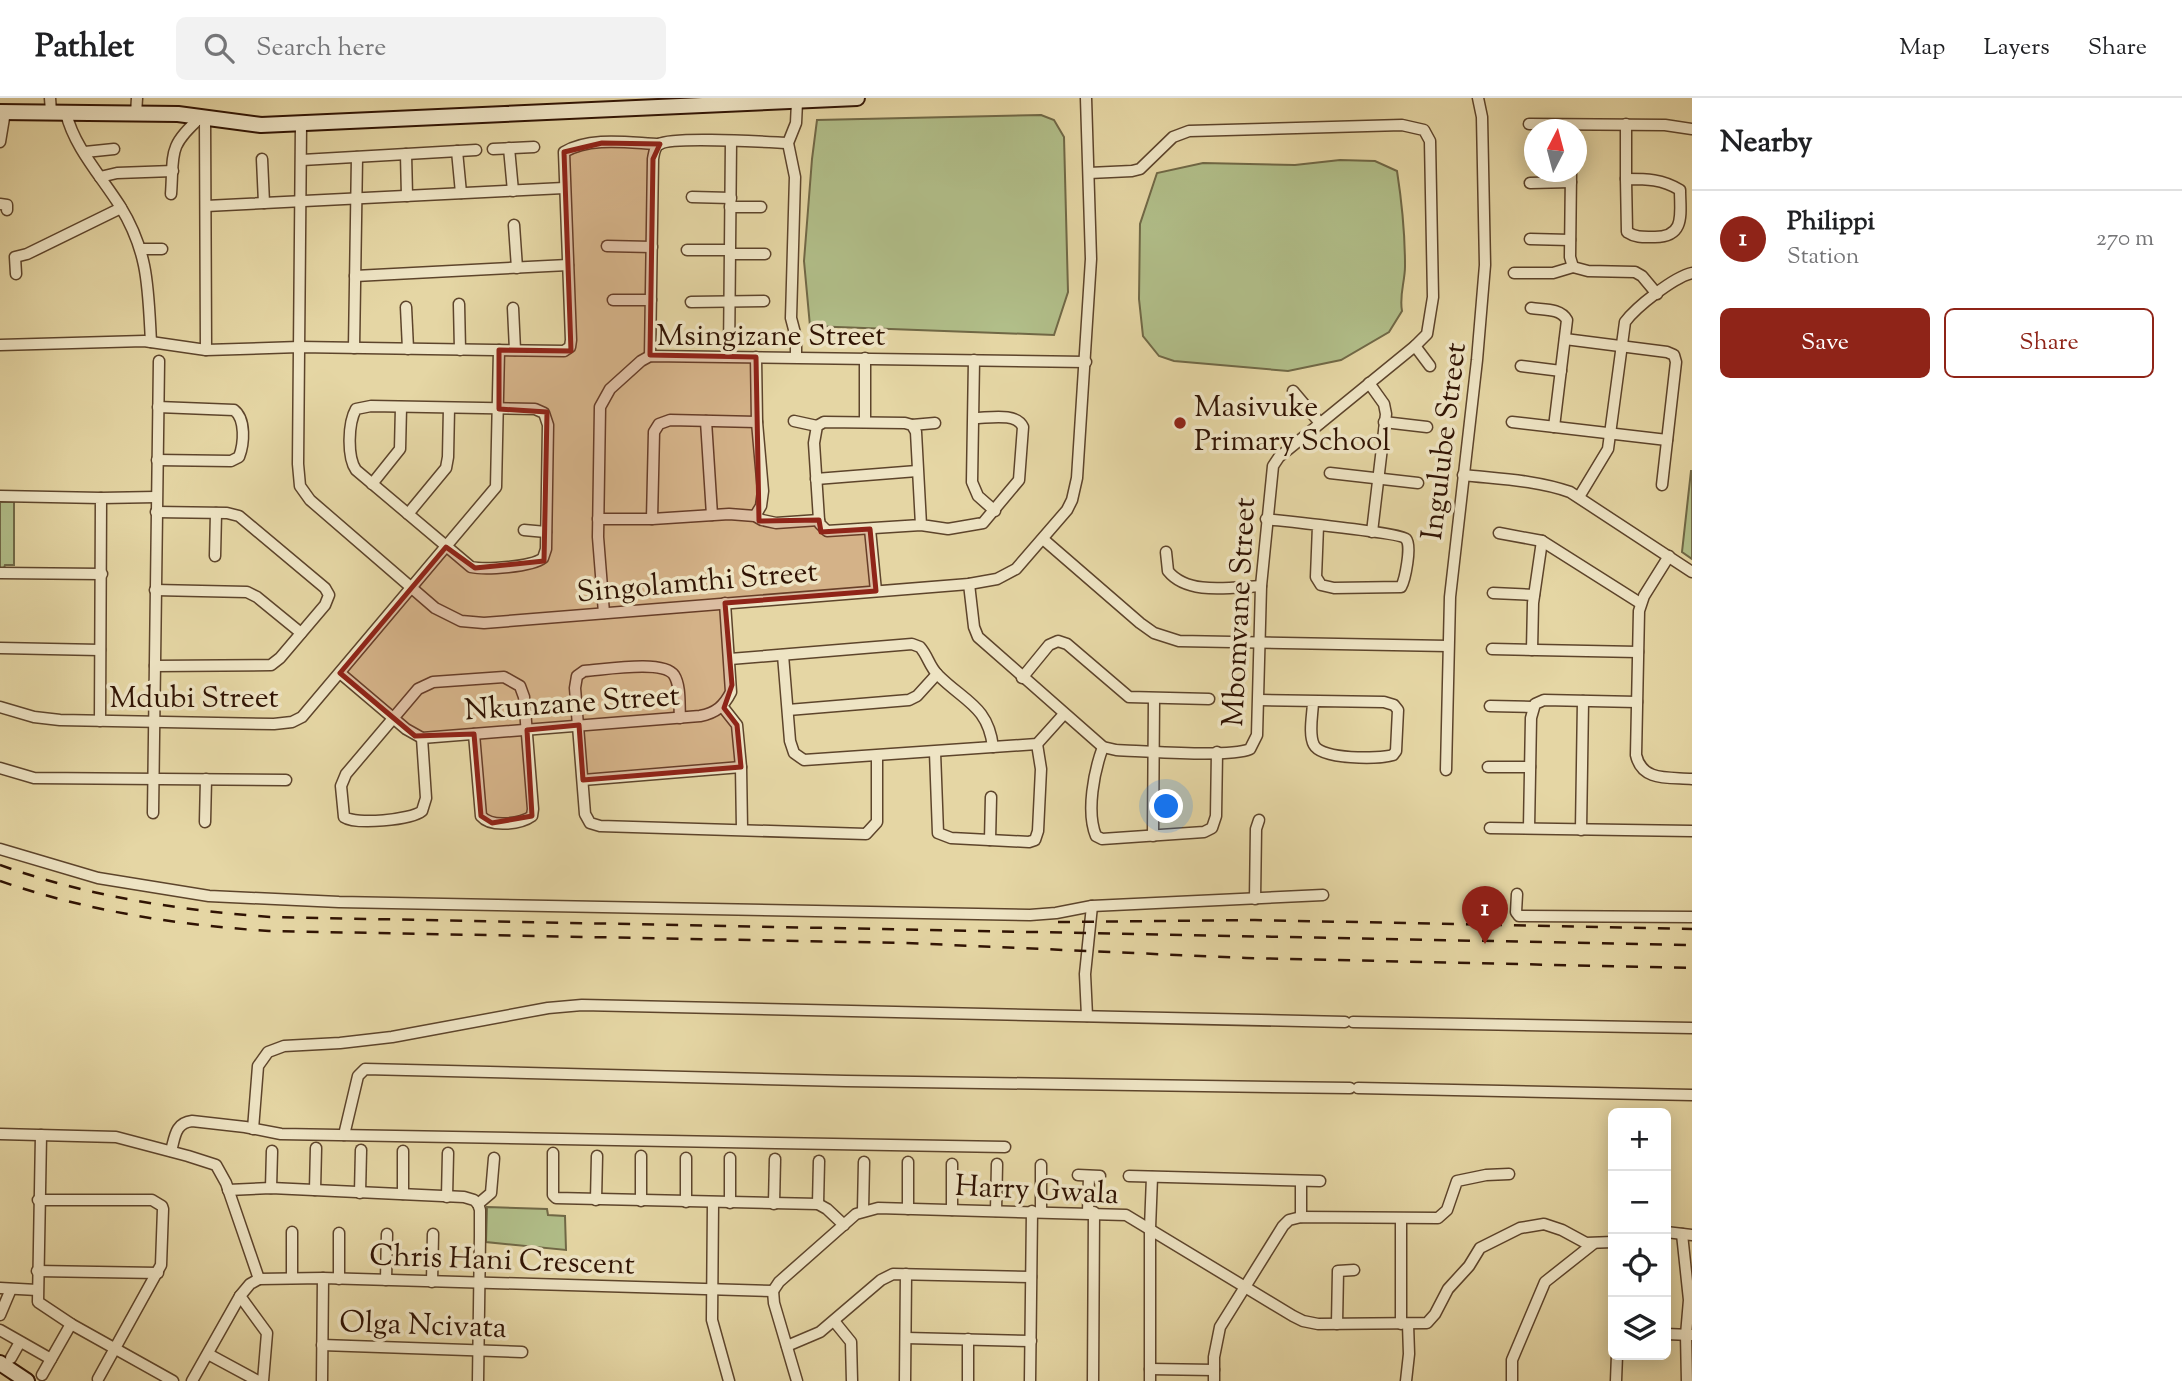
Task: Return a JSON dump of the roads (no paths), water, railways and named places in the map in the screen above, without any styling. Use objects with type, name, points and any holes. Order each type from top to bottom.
[{"type":"street","points":[[136,114],[137,98]]},
{"type":"street","points":[[0,142],[2,112],[56,108],[178,114],[261,125],[704,102],[797,102],[857,98]]},
{"type":"street","name":"Singolamthi Street","points":[[301,124],[300,486],[304,494],[321,510],[412,588],[448,616],[472,622],[970,584],[997,579],[1021,564],[1067,510],[1075,488],[1086,362],[1091,259],[1086,98]]},
{"type":"street","name":"Ingulube Street","points":[[1446,771],[1448,646],[1453,566],[1485,278],[1482,117],[1478,98]]},
{"type":"street","name":"Ingulube Street","points":[[1482,117],[1486,98]]},
{"type":"street","points":[[796,357],[792,318],[795,177],[788,143],[796,123],[797,102]]},
{"type":"street","points":[[56,108],[121,208],[141,249],[147,272],[151,342]]},
{"type":"street","points":[[202,118],[206,206],[206,350]]},
{"type":"street","points":[[172,194],[176,145],[182,135],[202,118]]},
{"type":"street","points":[[1626,124],[1626,179],[1627,232],[1634,237],[1665,237],[1673,233],[1679,223],[1680,190],[1653,178],[1626,179]]},
{"type":"street","name":"Mbomvane Street","points":[[1089,173],[1140,169],[1173,137],[1189,131],[1402,125],[1424,130],[1430,141],[1433,297],[1427,334],[1279,457],[1273,466],[1261,586],[1259,700],[1255,743],[1247,751],[1217,752],[1115,750],[1103,747]]},
{"type":"street","points":[[1587,126],[1674,125],[1692,129]]},
{"type":"street","points":[[729,356],[731,141]]},
{"type":"street","points":[[0,345],[151,342],[206,350],[354,348],[564,351],[570,346],[571,340],[564,152],[575,146],[602,143],[788,143]]},
{"type":"street","points":[[650,356],[653,159],[655,149],[660,144]]},
{"type":"street","points":[[493,149],[534,147]]},
{"type":"street","points":[[509,148],[513,191]]},
{"type":"street","points":[[85,152],[114,149]]},
{"type":"street","points":[[302,160],[476,150]]},
{"type":"street","points":[[457,151],[461,193]]},
{"type":"street","points":[[406,154],[407,195]]},
{"type":"street","points":[[354,348],[357,157]]},
{"type":"street","points":[[262,159],[264,203]]},
{"type":"street","points":[[100,177],[117,173],[173,171]]},
{"type":"street","points":[[1531,183],[1538,182]]},
{"type":"street","points":[[1571,182],[1570,240],[1573,267]]},
{"type":"street","points":[[206,206],[564,188]]},
{"type":"street","points":[[692,197],[761,207]]},
{"type":"street","points":[[16,274],[15,257],[27,254],[121,208]]},
{"type":"street","points":[[514,225],[517,268]]},
{"type":"street","points":[[1530,239],[1570,240]]},
{"type":"street","points":[[607,246],[652,247]]},
{"type":"street","points":[[141,249],[162,249]]},
{"type":"street","points":[[687,250],[765,254]]},
{"type":"street","points":[[355,276],[568,265]]},
{"type":"street","points":[[1514,273],[1553,272],[1573,267],[1588,271],[1636,272],[1657,294]]},
{"type":"street","points":[[1579,497],[1605,456],[1611,433],[1624,327],[1628,318],[1679,278],[1692,273]]},
{"type":"street","points":[[613,300],[651,300]]},
{"type":"street","points":[[691,302],[764,301]]},
{"type":"street","points":[[459,304],[460,349]]},
{"type":"street","points":[[406,307],[408,349]]},
{"type":"street","points":[[513,308],[515,351]]},
{"type":"street","points":[[1531,308],[1562,313],[1567,320],[1554,426]]},
{"type":"street","points":[[1565,338],[1667,352],[1675,358],[1662,485]]},
{"type":"street","points":[[1415,346],[1430,366]]},
{"type":"street","name":"Mdubi Street","points":[[0,707],[34,718],[274,724],[292,722],[308,712],[496,487],[499,350]]},
{"type":"street","name":"Msingizane Street","points":[[604,613],[598,519],[599,417],[602,400],[634,367],[650,356],[1086,362]]},
{"type":"street","points":[[755,516],[761,506],[763,491],[757,422],[756,357]]},
{"type":"street","points":[[865,422],[866,358]]},
{"type":"street","points":[[974,360],[973,487],[978,496],[995,511]]},
{"type":"street","points":[[153,813],[159,361]]},
{"type":"street","points":[[1521,366],[1561,371]]},
{"type":"street","points":[[1369,383],[1384,404],[1372,532]]},
{"type":"street","points":[[1293,391],[1320,423]]},
{"type":"street","points":[[364,406],[449,408],[535,409],[547,415],[546,532],[543,558],[531,564],[475,568],[466,564],[356,470],[352,463],[354,412],[364,406]]},
{"type":"street","points":[[157,460],[231,461],[239,457],[242,444],[241,416],[234,410],[158,407]]},
{"type":"street","points":[[372,484],[400,449],[401,407]]},
{"type":"street","points":[[408,514],[446,468],[449,408]]},
{"type":"street","points":[[817,426],[814,443],[819,520],[827,531],[921,525],[948,528],[977,526],[983,523],[1019,480],[1023,427],[1019,420],[974,418]]},
{"type":"street","points":[[652,519],[656,427],[664,421],[757,422]]},
{"type":"street","points":[[706,421],[712,515]]},
{"type":"street","points":[[794,421],[817,426],[824,422],[912,425],[935,423]]},
{"type":"street","points":[[1384,422],[1427,427]]},
{"type":"street","points":[[1512,422],[1667,440]]},
{"type":"street","points":[[912,425],[916,432],[921,525]]},
{"type":"street","points":[[816,479],[917,471]]},
{"type":"street","points":[[1330,473],[1418,483]]},
{"type":"street","points":[[1464,475],[1555,487],[1579,497],[1692,572]]},
{"type":"street","points":[[0,496],[156,497]]},
{"type":"street","points":[[100,721],[101,498]]},
{"type":"street","points":[[155,666],[267,667],[280,658],[329,599],[328,592],[245,520],[234,514],[156,512]]},
{"type":"street","points":[[215,556],[216,513]]},
{"type":"street","points":[[598,519],[712,515],[755,516],[776,523],[819,520]]},
{"type":"street","points":[[1266,519],[1400,536],[1408,542],[1406,574],[1401,587],[1334,588],[1321,585],[1316,577],[1318,526]]},
{"type":"street","points":[[870,529],[876,591]]},
{"type":"street","points":[[524,530],[546,532]]},
{"type":"street","points":[[1499,534],[1542,541],[1640,603]]},
{"type":"street","points":[[1043,539],[1154,633],[1179,641],[1448,646]]},
{"type":"street","points":[[1532,650],[1534,594],[1542,541]]},
{"type":"street","points":[[1166,552],[1168,571],[1186,585],[1261,586]]},
{"type":"street","points":[[1669,556],[1640,603],[1636,755],[1641,767],[1650,775],[1692,779]]},
{"type":"street","points":[[0,573],[102,574]]},
{"type":"street","points":[[970,584],[974,626],[978,637],[1103,747],[1093,782],[1093,827],[1096,836],[1107,839],[1153,836],[1204,832],[1212,828],[1216,816],[1217,752]]},
{"type":"street","points":[[156,590],[247,592],[301,633]]},
{"type":"street","points":[[1493,593],[1534,594]]},
{"type":"street","name":"Nkunzane Street","points":[[422,737],[712,714],[722,706],[731,692],[725,603]]},
{"type":"street","points":[[1022,678],[1049,645],[1058,641],[1067,644],[1129,697],[1209,699]]},
{"type":"street","points":[[730,659],[912,645],[920,647],[937,674],[985,717],[993,747]]},
{"type":"street","points":[[0,648],[100,650]]},
{"type":"street","points":[[1492,649],[1638,652]]},
{"type":"street","points":[[783,655],[791,747],[798,757],[804,760],[1037,744],[1064,714]]},
{"type":"street","points":[[680,718],[676,678],[669,669],[654,666],[580,673],[575,688],[587,819],[595,824],[866,834],[877,822],[877,757]]},
{"type":"street","points":[[341,673],[393,718],[415,736],[422,737],[426,798],[422,811],[410,817],[358,822],[347,820],[343,814],[343,780],[393,718],[418,689],[427,684],[504,677],[520,686],[524,697],[533,810],[532,816],[526,821],[492,823],[481,816],[474,734]]},
{"type":"street","points":[[788,710],[909,700],[917,696],[937,674]]},
{"type":"street","points":[[1153,836],[1154,699]]},
{"type":"street","points":[[1259,700],[1384,702],[1394,705],[1399,713],[1396,751],[1393,755],[1382,757],[1329,755],[1320,752],[1312,738],[1313,701]]},
{"type":"street","points":[[1490,706],[1532,707],[1544,700],[1637,702]]},
{"type":"street","points":[[1581,830],[1583,701]]},
{"type":"street","points":[[722,706],[737,725],[742,829]]},
{"type":"street","points":[[1529,828],[1532,707]]},
{"type":"street","points":[[935,752],[938,833],[945,838],[1029,842],[1037,837],[1041,769],[1037,744]]},
{"type":"street","points":[[583,780],[741,767]]},
{"type":"street","points":[[1488,767],[1530,767]]},
{"type":"street","points":[[0,768],[34,778],[286,780]]},
{"type":"street","points":[[205,822],[206,779]]},
{"type":"street","points":[[990,840],[991,797]]},
{"type":"street","points":[[1255,899],[1256,829],[1259,820]]},
{"type":"street","points":[[1490,828],[1692,831]]},
{"type":"street","points":[[0,849],[76,873],[132,885],[209,896],[339,902],[981,915],[1056,913],[1092,906],[1323,895]]},
{"type":"street","points":[[1517,894],[1516,914],[1521,917],[1692,918]]},
{"type":"street","points":[[1087,1016],[1085,974],[1092,906]]},
{"type":"street","points":[[253,1129],[258,1066],[274,1049],[289,1045],[340,1044],[382,1039],[562,1006],[1692,1028]]},
{"type":"street","points":[[344,1135],[358,1076],[365,1069],[846,1081],[1692,1095]]},
{"type":"street","points":[[171,1151],[177,1128],[183,1123],[223,1124],[281,1134],[1005,1147]]},
{"type":"street","points":[[0,1134],[109,1137],[171,1151],[216,1165],[228,1189],[259,1279],[250,1284],[240,1296],[192,1381]]},
{"type":"street","points":[[41,1135],[37,1270],[40,1304],[173,1381]]},
{"type":"street","points":[[316,1148],[316,1190]]},
{"type":"street","points":[[360,1193],[361,1150]]},
{"type":"street","points":[[271,1188],[272,1151]]},
{"type":"street","points":[[403,1151],[404,1194]]},
{"type":"street","points":[[447,1196],[448,1153]]},
{"type":"street","points":[[553,1153],[554,1197],[818,1204],[844,1225]]},
{"type":"street","points":[[596,1200],[597,1156]]},
{"type":"street","points":[[641,1156],[641,1201]]},
{"type":"street","points":[[478,1203],[491,1193],[494,1158]]},
{"type":"street","points":[[685,1158],[686,1202]]},
{"type":"street","points":[[730,1158],[730,1203]]},
{"type":"street","points":[[774,1204],[775,1159]]},
{"type":"street","points":[[818,1204],[819,1161]]},
{"type":"street","points":[[797,1381],[774,1303],[773,1291],[779,1282],[863,1210],[864,1162]]},
{"type":"street","points":[[908,1162],[908,1209]]},
{"type":"street","points":[[952,1164],[952,1210]]},
{"type":"street","points":[[996,1211],[997,1164]]},
{"type":"street","points":[[1030,1381],[1031,1277],[1041,1165]]},
{"type":"street","points":[[1150,1369],[1214,1376],[1220,1327],[1289,1220],[1301,1217],[1438,1219],[1447,1210],[1457,1181],[1509,1174]]},
{"type":"street","points":[[1077,1175],[1094,1176],[1091,1212],[1093,1381]]},
{"type":"street","points":[[1129,1176],[1320,1181]]},
{"type":"street","points":[[1150,1381],[1152,1177]]},
{"type":"street","points":[[1301,1181],[1301,1217]]},
{"type":"street","points":[[228,1189],[271,1188],[447,1196],[470,1198],[478,1203],[478,1381]]},
{"type":"street","points":[[38,1200],[152,1200],[162,1206],[162,1258],[158,1273],[98,1379]]},
{"type":"street","points":[[713,1203],[713,1328],[729,1381]]},
{"type":"street","name":"Harry Gwala","points":[[863,1210],[878,1208],[1091,1212],[1126,1215],[1303,1321],[1337,1324],[1427,1323],[1448,1289],[1469,1266],[1480,1248],[1520,1228],[1544,1224],[1593,1244]]},
{"type":"street","points":[[1401,1219],[1408,1362],[1406,1381]]},
{"type":"street","points":[[292,1232],[292,1278]]},
{"type":"street","points":[[339,1279],[340,1233]]},
{"type":"street","points":[[1671,1233],[1689,1237],[1687,1381]]},
{"type":"street","points":[[386,1280],[387,1234]]},
{"type":"street","points":[[432,1282],[433,1234]]},
{"type":"street","points":[[1512,1381],[1512,1360],[1545,1282],[1593,1244],[1608,1242]]},
{"type":"street","points":[[37,1270],[158,1273]]},
{"type":"street","points":[[1337,1324],[1338,1270],[1354,1270]]},
{"type":"street","points":[[787,1346],[814,1335],[892,1274],[1031,1277]]},
{"type":"street","points":[[905,1274],[905,1381]]},
{"type":"street","points":[[322,1381],[323,1278]]},
{"type":"street","name":"Chris Hani Crescent","points":[[259,1279],[323,1278],[773,1291]]},
{"type":"street","points":[[0,1315],[6,1289],[37,1290]]},
{"type":"street","points":[[208,1354],[247,1378],[261,1381],[267,1333],[240,1296]]},
{"type":"street","points":[[834,1321],[851,1342],[852,1381]]},
{"type":"street","points":[[42,1375],[71,1324]]},
{"type":"street","points":[[0,1330],[51,1359]]},
{"type":"street","points":[[1671,1334],[1689,1335]]},
{"type":"street","points":[[906,1338],[1031,1341]]},
{"type":"street","points":[[968,1339],[968,1381]]},
{"type":"street","points":[[20,1342],[6,1360],[7,1372],[27,1381]]},
{"type":"street","name":"Olga Ncivata","points":[[322,1345],[522,1352]]},
{"type":"street","points":[[1616,1381],[1617,1360]]},
{"type":"railway","points":[[0,865],[66,885],[133,900],[270,917],[1692,945]]},
{"type":"railway","points":[[0,881],[66,901],[133,915],[200,925],[269,931],[906,943],[1246,958],[1692,968]]},
{"type":"railway","points":[[1058,922],[1255,920],[1692,929]]},
{"type":"place","name":"Masivuke Primary School","points":[[1180,423]]},
{"type":"place","name":"Philippi","points":[[1485,944]]}]
